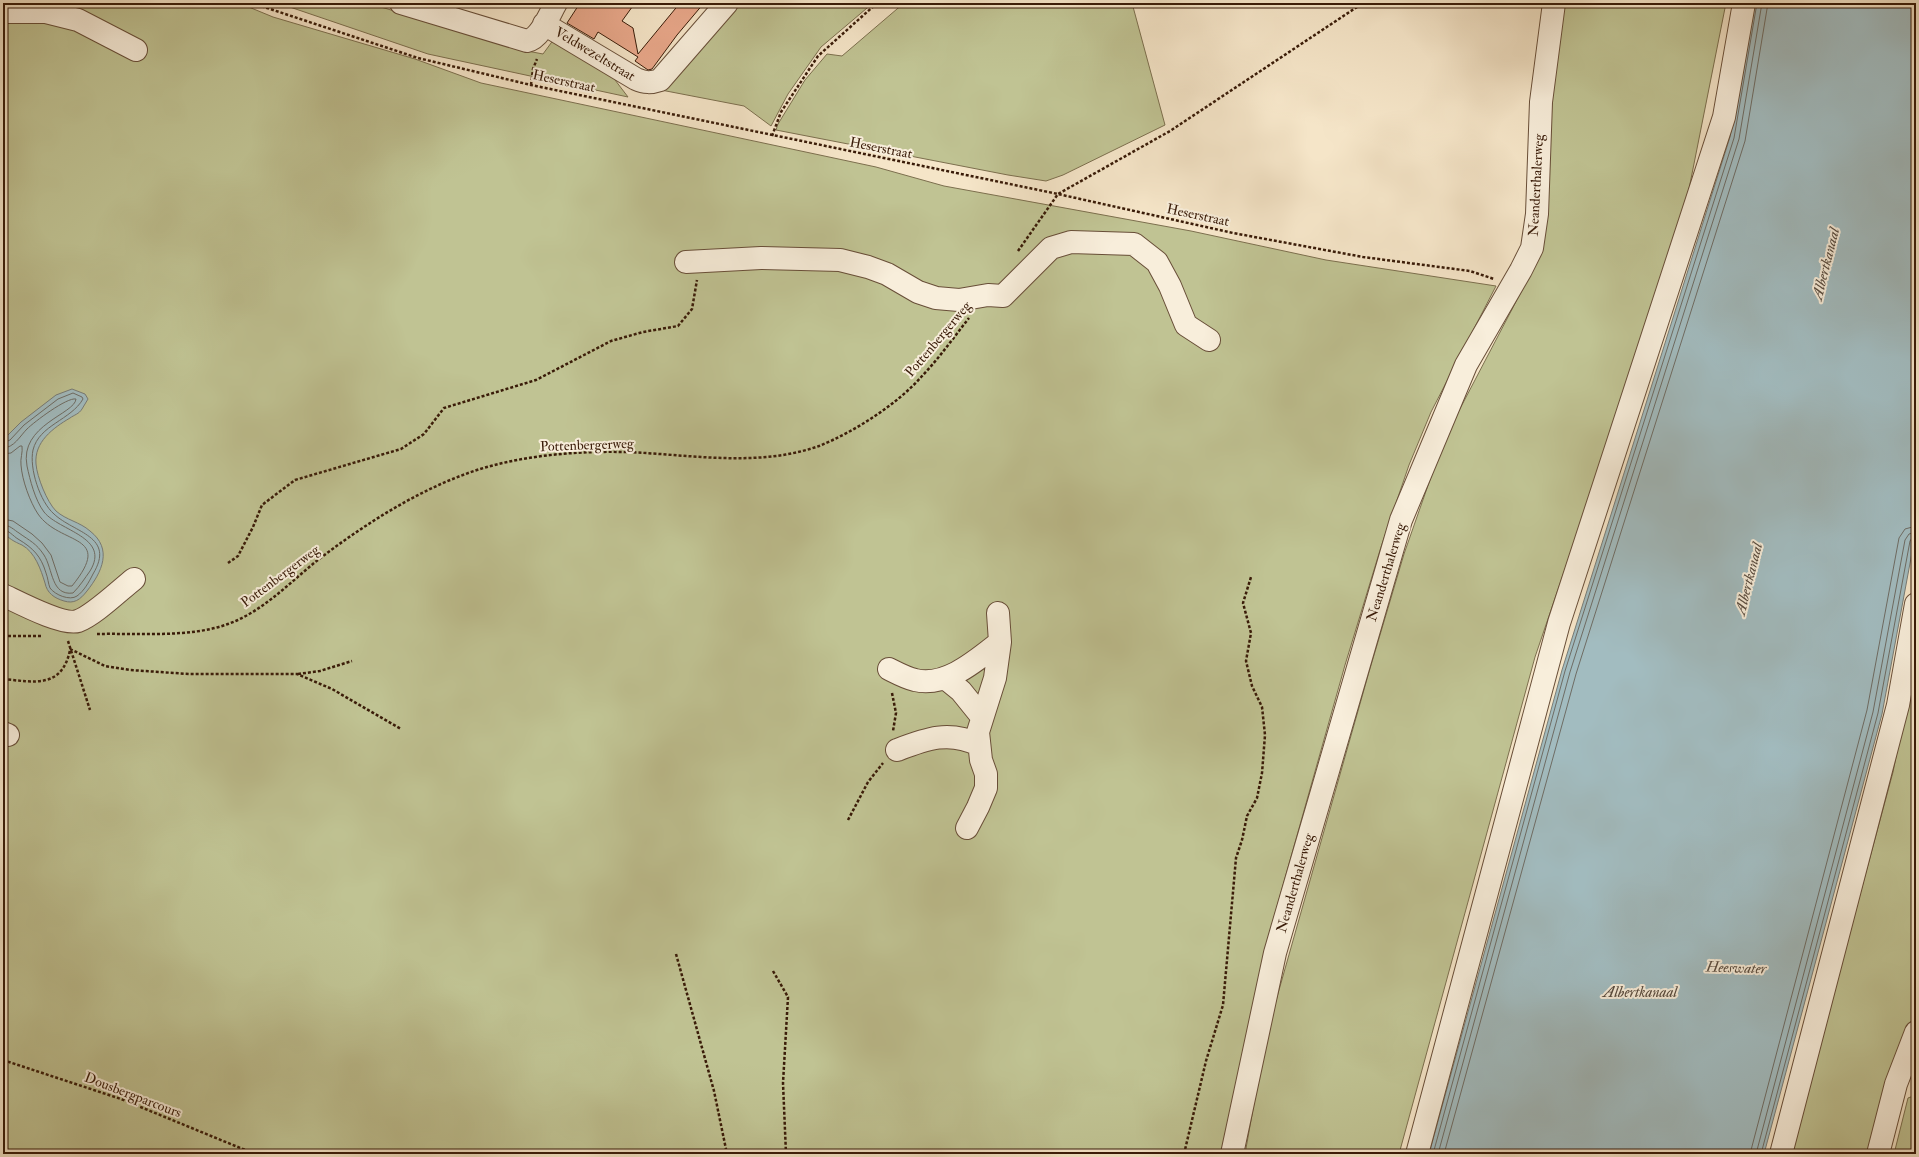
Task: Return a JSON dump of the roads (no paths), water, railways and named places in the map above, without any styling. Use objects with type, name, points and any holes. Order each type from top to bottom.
[{"type":"street","name":"Veldwezeltstraat","points":[[401,3],[521,41],[532,40],[538,35],[544,24],[642,82],[651,83],[660,80],[727,3]]},
{"type":"street","points":[[544,24],[556,3]]},
{"type":"street","name":"Neanderthalerweg","points":[[1232,1154],[1275,953],[1401,520],[1466,365],[1511,285],[1522,270],[1532,248],[1537,214],[1541,102],[1554,3]]},
{"type":"street","points":[[1417,1154],[1559,623],[1724,117],[1744,3]]},
{"type":"street","points":[[3,12],[46,12],[78,20],[136,50]]},
{"type":"street","points":[[692,262],[761,258],[840,260],[868,267],[887,274],[918,292],[936,298],[959,300],[988,295],[1003,296],[1050,248],[1071,242],[1134,244],[1157,262],[1170,286],[1186,325],[1209,340]]},
{"type":"street","points":[[3,595],[59,620],[76,622],[92,613],[134,579]]},
{"type":"street","points":[[1781,1154],[1898,705],[1916,604]]},
{"type":"street","points":[[967,828],[986,788],[986,774],[979,745],[978,732],[995,678],[1000,642],[998,613]]},
{"type":"street","points":[[889,669],[916,681],[945,678],[977,660],[1000,642]]},
{"type":"street","points":[[945,678],[961,691],[982,718]]},
{"type":"street","points":[[890,749],[922,740],[946,736],[968,740],[979,745]]},
{"type":"street","points":[[1878,1154],[1896,1084],[1916,1032]]},
{"type":"water","name":"Albertkanaal","points":[[1754,3],[1916,3],[1916,531],[1882,714],[1764,1154],[1429,1154],[1562,670],[1730,137]]},
{"type":"water","points":[[72,389],[85,394],[88,399],[79,412],[57,426],[41,442],[36,456],[36,464],[38,476],[43,489],[49,502],[56,511],[90,531],[101,545],[103,561],[101,568],[87,591],[82,597],[74,602],[64,601],[49,592],[31,552],[27,548],[9,538],[3,531],[3,440],[21,422],[56,395]]},
{"type":"water label","name":"Heeswater","points":[[1736,968]]}]
